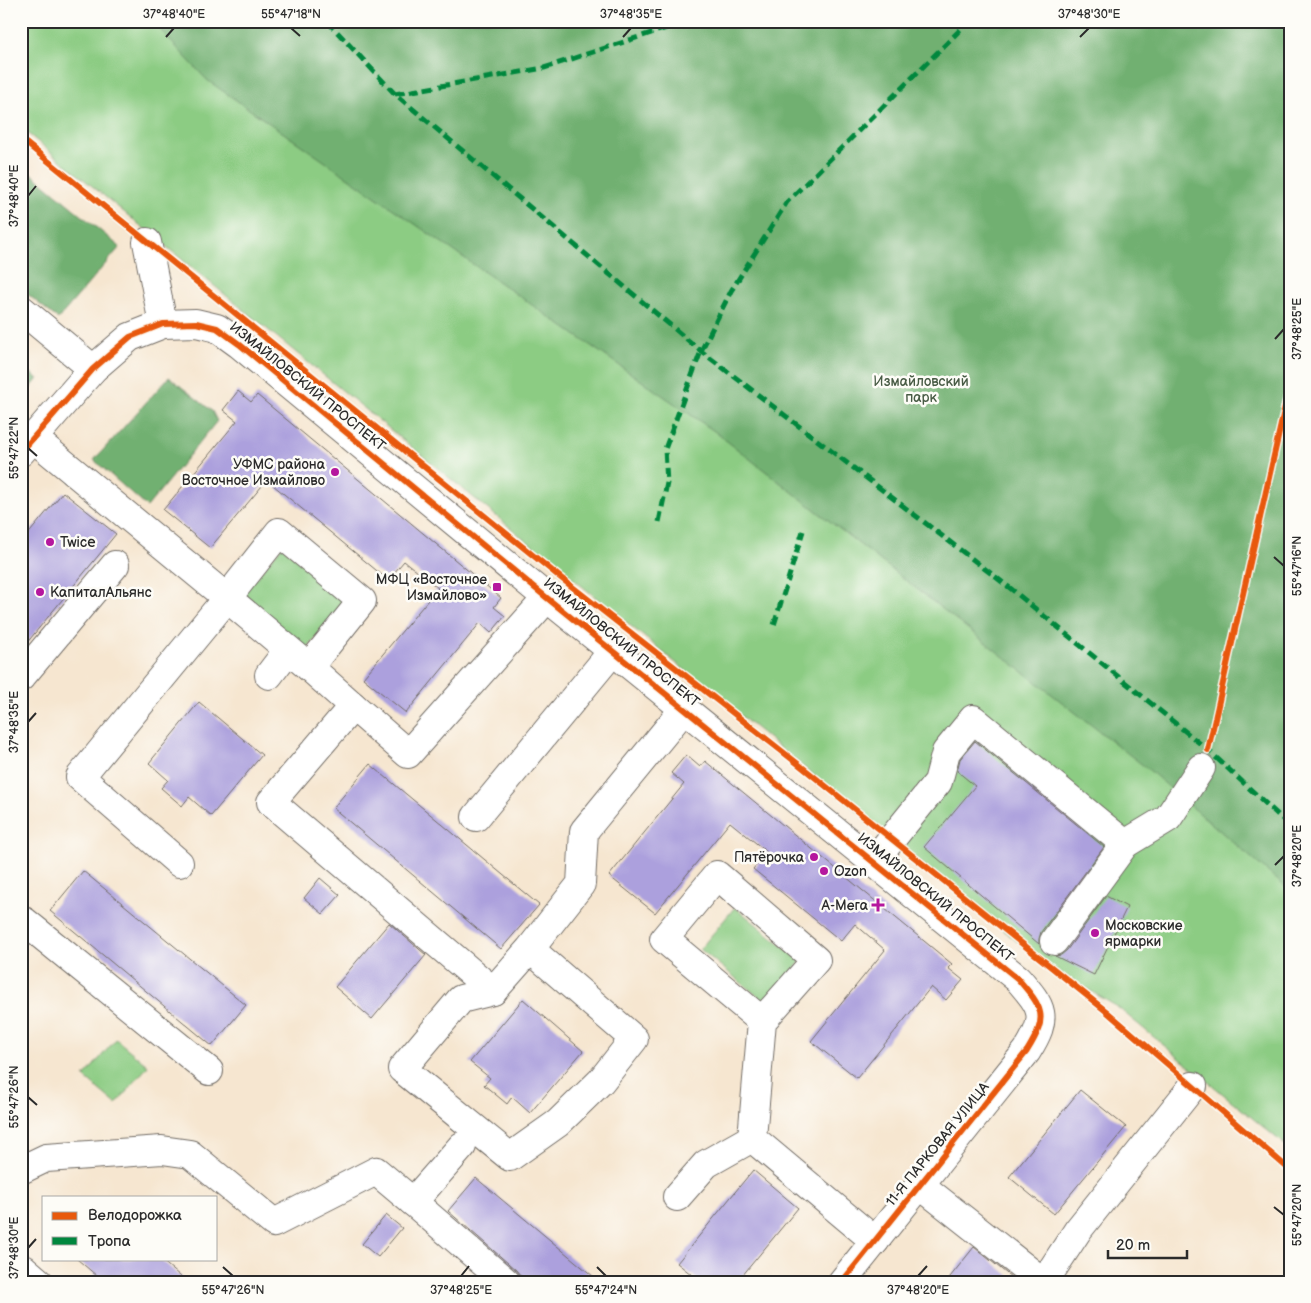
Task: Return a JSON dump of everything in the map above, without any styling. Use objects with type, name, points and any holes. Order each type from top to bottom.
[{"type":"street","points":[[146,242],[163,324]]},
{"type":"street","points":[[21,309],[93,369]]},
{"type":"street","name":"ИЗМАЙЛОВСКИЙ ПРОСПЕКТ","points":[[27,445],[93,369],[130,337],[163,324],[196,323],[217,328],[1018,979],[1036,999],[1042,1018]]},
{"type":"street","points":[[27,445],[227,598],[408,754],[547,598]]},
{"type":"street","points":[[179,863],[80,777],[280,532],[362,601],[298,659],[269,675]]},
{"type":"street","points":[[21,677],[115,565]]},
{"type":"street","points":[[476,817],[612,650]]},
{"type":"street","points":[[353,706],[271,802],[493,991]]},
{"type":"street","points":[[530,949],[634,1039],[601,1081],[558,1123],[510,1157],[402,1069],[461,999],[493,991],[530,949],[581,884],[584,831],[684,709]]},
{"type":"street","points":[[873,862],[938,782],[946,752],[973,719],[1125,844]]},
{"type":"street","points":[[1054,941],[1125,844],[1168,818],[1201,768]]},
{"type":"street","points":[[752,1138],[762,1021],[816,960],[717,875],[664,939],[762,1021]]},
{"type":"street","points":[[21,924],[24,921],[209,1071]]},
{"type":"street","name":"11-Я ПАРКОВАЯ УЛИЦА","points":[[842,1282],[1028,1051],[1038,1034],[1042,1018]]},
{"type":"street","points":[[920,1185],[1043,1282],[1078,1230],[1193,1086]]},
{"type":"street","points":[[677,1197],[706,1164],[752,1138]]},
{"type":"street","points":[[752,1138],[875,1241]]},
{"type":"street","points":[[414,1202],[462,1146]]},
{"type":"street","points":[[21,1170],[46,1158],[162,1150],[190,1154],[274,1223],[376,1171],[506,1282]]},
{"type":"green space","name":"Измайловский парк","points":[[21,21],[1290,21],[1290,1149],[1116,1006],[1046,965],[21,128]]},
{"type":"green space","name":"Измайловский парк","points":[[152,21],[1290,21],[1290,891],[1149,770],[714,431],[207,80]]},
{"type":"green space","points":[[21,165],[120,247],[58,319],[21,289],[21,199],[25,194],[21,191]]},
{"type":"green space","points":[[21,364],[38,379],[21,399]]},
{"type":"green space","points":[[169,377],[212,411],[217,421],[147,507],[94,460]]},
{"type":"green space","points":[[282,546],[347,601],[307,649],[242,595]]},
{"type":"green space","points":[[735,907],[801,961],[766,1003],[700,949]]},
{"type":"green space","points":[[116,1039],[148,1066],[116,1104],[84,1077]]},
{"type":"building","points":[[238,391],[251,402],[257,395],[501,598],[494,607],[505,616],[491,633],[480,623],[406,713],[363,678],[438,588],[404,561],[388,580],[267,480],[210,548],[163,510],[237,421],[223,410]]},
{"type":"building","points":[[63,492],[116,534],[21,650],[21,543]]},
{"type":"building","points":[[199,702],[262,755],[211,816],[189,797],[182,806],[161,788],[168,780],[149,763]]},
{"type":"building","points":[[975,741],[1104,847],[1041,932],[1039,944],[924,847],[975,786],[957,771],[960,759]]},
{"type":"building","points":[[686,755],[700,767],[705,761],[952,964],[948,968],[963,980],[946,1000],[931,987],[857,1078],[811,1041],[885,950],[855,924],[841,941],[753,869],[767,852],[730,822],[655,913],[609,876],[684,784],[671,773]]},
{"type":"building","points":[[370,764],[539,905],[501,949],[333,808]]},
{"type":"building","points":[[83,871],[246,1005],[212,1046],[50,911]]},
{"type":"building","points":[[320,878],[340,895],[323,914],[304,898]]},
{"type":"building","name":"Московские ярмарки","points":[[1106,896],[1127,907],[1094,975],[1055,956],[1061,955],[1067,950]]},
{"type":"building","points":[[389,923],[426,955],[372,1019],[335,987]]},
{"type":"building","points":[[523,999],[583,1051],[530,1113],[512,1097],[507,1104],[484,1085],[490,1078],[470,1062]]},
{"type":"building","points":[[1080,1090],[1126,1127],[1054,1214],[1009,1177]]},
{"type":"building","points":[[753,1170],[798,1208],[737,1282],[701,1282],[677,1263]]},
{"type":"building","points":[[476,1178],[600,1282],[521,1282],[521,1276],[516,1270],[448,1211]]},
{"type":"building","points":[[386,1215],[402,1228],[378,1257],[362,1244]]},
{"type":"building","points":[[974,1247],[1017,1282],[946,1282]]},
{"type":"building","points":[[78,1260],[161,1260],[187,1282],[104,1282]]},
{"type":"marked path","points":[[327,21],[395,94],[701,351],[1010,588],[1208,750],[1290,826]]},
{"type":"marked path","points":[[395,94],[544,68],[688,21]]},
{"type":"marked path","points":[[659,522],[667,483],[665,449],[701,351],[731,291],[787,202],[969,21]]},
{"type":"marked path","points":[[774,625],[803,531]]},
{"type":"cycle path","points":[[21,139],[561,578],[797,763],[1106,1011],[1290,1170]]},
{"type":"cycle path","points":[[21,452],[93,369],[130,337],[163,324],[196,323],[217,328],[1018,979],[1038,1005],[1040,1020],[1034,1039],[1027,1051],[842,1282]]},
{"type":"cycle path","points":[[1208,750],[1290,384]]},
{"type":"place","name":"УФМС района Восточное Измайлово","points":[[335,472]]},
{"type":"place","name":"Twice","points":[[50,542]]},
{"type":"place","name":"МФЦ «Восточное Измайлово»","points":[[497,587]]},
{"type":"place","name":"КапиталАльянс","points":[[40,592]]},
{"type":"place","name":"Пятёрочка","points":[[814,857]]},
{"type":"place","name":"Ozon","points":[[824,871]]},
{"type":"place","name":"А-Мега","points":[[878,905]]},
{"type":"place","name":"Московские ярмарки","points":[[1095,933]]}]
